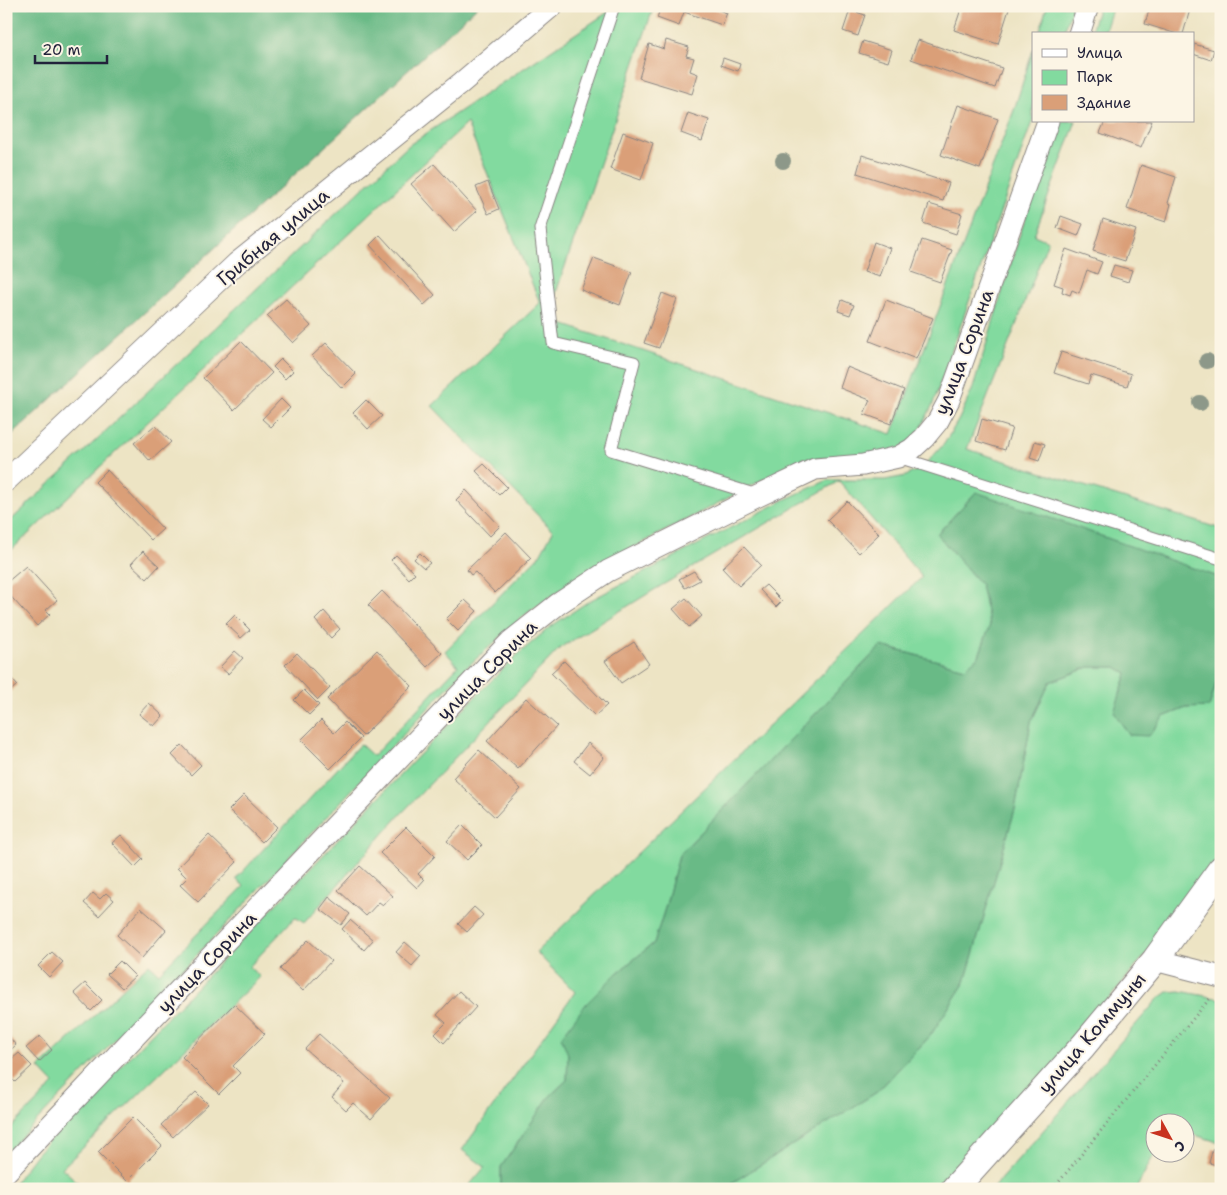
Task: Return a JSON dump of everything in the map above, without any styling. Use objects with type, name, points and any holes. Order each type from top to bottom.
[{"type":"street","name":"Грибная улица","points":[[6,481],[237,263],[452,90],[552,6]]},
{"type":"street","points":[[1080,32],[1088,6]]},
{"type":"street","name":"улица Сорина","points":[[6,1172],[511,641],[558,604],[608,571],[758,496],[815,469],[863,465],[898,457],[912,449],[924,438],[938,421],[948,400],[1048,122]]},
{"type":"street","name":"улица Коммуны","points":[[954,1189],[1084,1046],[1155,960],[1221,869]]},
{"type":"street","points":[[1155,960],[1218,985]]},
{"type":"lane","points":[[614,6],[540,229],[553,343],[634,362],[611,450],[758,496]]},
{"type":"lane","points":[[898,457],[1221,559]]},
{"type":"path","points":[[1053,1189],[1218,985]]},
{"type":"green space","points":[[6,6],[478,6],[6,440]]},
{"type":"green space","points":[[617,6],[654,6],[547,319],[892,434],[1014,110],[1032,53],[1032,122],[933,404],[920,430],[907,445],[883,456],[802,459],[583,574],[526,614],[465,669],[218,933],[6,1153],[6,1133],[54,1084],[39,1068],[149,964],[159,973],[244,886],[236,879],[360,744],[373,756],[458,666],[445,651],[540,555],[553,531],[432,406],[540,303],[467,123],[6,555],[6,525],[409,145]]},
{"type":"green space","points":[[1047,6],[1073,6],[1064,32],[1040,32]]},
{"type":"green space","points":[[1099,6],[1113,6],[1105,32],[1091,32]]},
{"type":"green space","points":[[1059,122],[1076,122],[1034,235],[1048,241],[967,449],[1221,529],[1221,578],[975,493],[937,534],[981,585],[990,625],[979,656],[965,668],[881,646],[679,855],[654,943],[616,974],[586,1004],[568,1054],[567,1080],[549,1097],[501,1167],[501,1189],[466,1189],[485,1167],[462,1150],[575,992],[536,952],[922,577],[839,481],[560,648],[400,815],[304,923],[295,917],[249,967],[260,977],[62,1168],[85,1189],[10,1189],[37,1153],[480,692],[516,656],[550,627],[589,601],[786,499],[828,480],[885,480],[906,476],[923,467],[944,444],[959,419],[973,388],[1018,240]]},
{"type":"green space","points":[[976,492],[1221,578],[1221,667],[1209,707],[1186,708],[1163,717],[1149,736],[1129,735],[1114,712],[1127,674],[1116,667],[1089,667],[1050,682],[1031,722],[1015,809],[965,982],[930,1036],[877,1092],[722,1189],[501,1189],[501,1167],[549,1097],[567,1080],[568,1054],[561,1037],[586,1004],[616,974],[654,943],[679,855],[881,646],[965,668],[979,656],[990,625],[981,585],[937,534]]},
{"type":"green space","points":[[1089,667],[1116,667],[1127,674],[1120,693],[1149,736],[1163,717],[1186,708],[1209,707],[1221,667],[1221,856],[1147,953],[951,1189],[722,1189],[877,1092],[930,1036],[965,982],[1015,809],[1031,722],[1050,682]]},
{"type":"green space","points":[[1180,991],[1221,999],[1221,1143],[1194,1135],[1194,1112],[1144,1112],[1144,1162],[1150,1162],[1136,1189],[992,1189],[1158,999],[1168,992]]},
{"type":"building","points":[[661,6],[707,6],[727,13],[722,25],[684,12],[679,26],[657,18]]},
{"type":"building","points":[[962,6],[1010,6],[998,44],[954,30]]},
{"type":"building","points":[[1150,6],[1191,6],[1184,32],[1171,32],[1145,24]]},
{"type":"building","points":[[850,10],[865,15],[858,36],[843,31]]},
{"type":"building","points":[[666,40],[689,47],[686,56],[694,58],[690,71],[698,74],[692,94],[639,78],[649,44],[664,49]]},
{"type":"building","points":[[918,40],[1002,68],[995,88],[911,59]]},
{"type":"building","points":[[863,41],[892,50],[888,62],[859,53]]},
{"type":"building","points":[[1194,44],[1214,50],[1211,60],[1194,54]]},
{"type":"building","points":[[723,58],[740,64],[738,71],[721,65]]},
{"type":"building","points":[[958,105],[998,119],[980,169],[941,155]]},
{"type":"building","points":[[688,113],[709,120],[702,141],[681,133]]},
{"type":"building","points":[[1105,122],[1152,122],[1141,148],[1100,133]]},
{"type":"building","points":[[623,132],[653,143],[641,180],[610,169]]},
{"type":"building","points":[[862,155],[949,183],[943,201],[857,173]]},
{"type":"building","points":[[434,164],[477,211],[454,232],[411,184]]},
{"type":"building","points":[[1141,165],[1176,177],[1168,203],[1171,204],[1166,222],[1127,209]]},
{"type":"building","points":[[488,182],[499,209],[488,214],[476,187]]},
{"type":"building","points":[[929,204],[962,214],[956,234],[923,223]]},
{"type":"building","points":[[1061,216],[1083,224],[1078,236],[1057,228]]},
{"type":"building","points":[[1103,219],[1136,230],[1125,261],[1093,251]]},
{"type":"building","points":[[380,235],[435,295],[424,305],[370,245]]},
{"type":"building","points":[[922,240],[952,250],[940,282],[911,272]]},
{"type":"building","points":[[874,242],[890,248],[880,277],[864,272]]},
{"type":"building","points":[[1066,249],[1102,262],[1097,274],[1087,270],[1079,293],[1072,290],[1070,295],[1062,292],[1063,287],[1054,284]]},
{"type":"building","points":[[594,258],[632,272],[620,305],[581,290]]},
{"type":"building","points":[[1114,265],[1132,270],[1128,282],[1110,276]]},
{"type":"building","points":[[662,293],[677,299],[659,348],[644,343]]},
{"type":"building","points":[[286,299],[311,326],[293,343],[267,316]]},
{"type":"building","points":[[842,300],[854,305],[850,315],[838,311]]},
{"type":"building","points":[[886,300],[933,318],[916,359],[870,341]]},
{"type":"building","points":[[241,341],[272,373],[234,410],[203,378]]},
{"type":"building","points":[[326,343],[356,374],[342,388],[312,356]]},
{"type":"building","points":[[1061,352],[1131,374],[1127,386],[1091,375],[1088,384],[1054,373]]},
{"type":"building","points":[[281,359],[293,371],[285,379],[273,367]]},
{"type":"building","points":[[847,367],[904,390],[891,424],[864,414],[870,400],[840,388]]},
{"type":"building","points":[[281,399],[290,408],[271,427],[262,419]]},
{"type":"building","points":[[366,400],[382,416],[368,429],[353,413]]},
{"type":"building","points":[[982,419],[1012,428],[1005,450],[976,441]]},
{"type":"building","points":[[155,425],[171,442],[150,461],[134,443]]},
{"type":"building","points":[[1035,441],[1045,444],[1039,461],[1030,458]]},
{"type":"building","points":[[484,464],[507,487],[499,495],[476,471]]},
{"type":"building","points":[[107,470],[163,529],[151,540],[95,482]]},
{"type":"building","points":[[466,490],[500,526],[490,536],[456,500]]},
{"type":"building","points":[[847,501],[879,534],[859,553],[827,520]]},
{"type":"building","points":[[506,532],[531,558],[495,593],[475,572],[471,575],[467,570]]},
{"type":"building","points":[[744,547],[761,565],[739,586],[722,568]]},
{"type":"building","points":[[143,551],[159,566],[147,579],[131,564]]},
{"type":"building","points":[[420,553],[430,563],[424,568],[414,559]]},
{"type":"building","points":[[396,555],[415,573],[409,579],[391,560]]},
{"type":"building","points":[[26,566],[57,600],[46,610],[50,614],[37,626],[6,591],[6,583]]},
{"type":"building","points":[[694,571],[700,580],[685,588],[679,579]]},
{"type":"building","points":[[766,585],[782,601],[776,607],[760,590]]},
{"type":"building","points":[[382,591],[442,653],[427,667],[368,605]]},
{"type":"building","points":[[686,598],[702,616],[689,627],[673,609]]},
{"type":"building","points":[[465,600],[477,611],[458,631],[446,619]]},
{"type":"building","points":[[324,611],[340,629],[331,638],[315,620]]},
{"type":"building","points":[[235,615],[250,630],[241,638],[226,624]]},
{"type":"building","points":[[634,642],[649,664],[621,683],[605,661]]},
{"type":"building","points":[[377,650],[412,686],[363,736],[327,699]]},
{"type":"building","points":[[235,651],[243,658],[228,674],[220,667]]},
{"type":"building","points":[[297,653],[330,688],[318,700],[285,665]]},
{"type":"building","points":[[564,661],[607,705],[595,716],[551,673]]},
{"type":"building","points":[[6,672],[17,685],[6,695]]},
{"type":"building","points":[[304,690],[319,705],[309,715],[294,700]]},
{"type":"building","points":[[526,698],[557,726],[518,769],[487,741]]},
{"type":"building","points":[[149,703],[163,716],[154,726],[139,714]]},
{"type":"building","points":[[321,720],[334,733],[345,722],[361,738],[330,769],[301,740]]},
{"type":"building","points":[[588,743],[604,757],[590,774],[574,761]]},
{"type":"building","points":[[182,745],[201,765],[191,775],[172,755]]},
{"type":"building","points":[[479,750],[521,789],[495,817],[453,778]]},
{"type":"building","points":[[244,795],[277,827],[262,842],[229,810]]},
{"type":"building","points":[[462,825],[482,845],[467,860],[447,841]]},
{"type":"building","points":[[406,827],[435,856],[418,874],[424,880],[417,888],[380,853]]},
{"type":"building","points":[[121,835],[143,859],[135,867],[112,843]]},
{"type":"building","points":[[209,835],[237,862],[198,902],[180,885],[187,878],[177,868]]},
{"type":"building","points":[[360,866],[393,896],[383,905],[379,902],[366,916],[338,890]]},
{"type":"building","points":[[93,893],[100,899],[106,893],[114,900],[99,916],[84,903]]},
{"type":"building","points":[[329,897],[350,914],[341,925],[320,909]]},
{"type":"building","points":[[474,907],[483,915],[467,932],[458,924]]},
{"type":"building","points":[[141,908],[166,930],[142,958],[117,935]]},
{"type":"building","points":[[350,920],[373,940],[364,950],[342,929]]},
{"type":"building","points":[[308,940],[331,961],[303,991],[280,969]]},
{"type":"building","points":[[405,942],[421,956],[412,966],[396,952]]},
{"type":"building","points":[[52,952],[63,962],[49,977],[38,966]]},
{"type":"building","points":[[120,961],[135,976],[122,988],[107,974]]},
{"type":"building","points":[[85,983],[102,1000],[91,1011],[74,993]]},
{"type":"building","points":[[459,991],[476,1007],[444,1043],[435,1034],[446,1023],[437,1015]]},
{"type":"building","points":[[234,1004],[265,1034],[233,1066],[240,1073],[219,1094],[182,1057]]},
{"type":"building","points":[[6,1034],[16,1045],[6,1054]]},
{"type":"building","points":[[319,1034],[390,1098],[371,1119],[353,1103],[346,1110],[332,1097],[344,1083],[305,1049]]},
{"type":"building","points":[[40,1036],[52,1050],[39,1062],[26,1048]]},
{"type":"building","points":[[19,1053],[32,1066],[15,1082],[6,1073],[6,1064]]},
{"type":"building","points":[[196,1092],[208,1104],[173,1137],[161,1125]]},
{"type":"building","points":[[133,1117],[162,1146],[127,1181],[98,1152]]},
{"type":"building","points":[[1213,1148],[1221,1150],[1221,1166],[1209,1163]]}]
